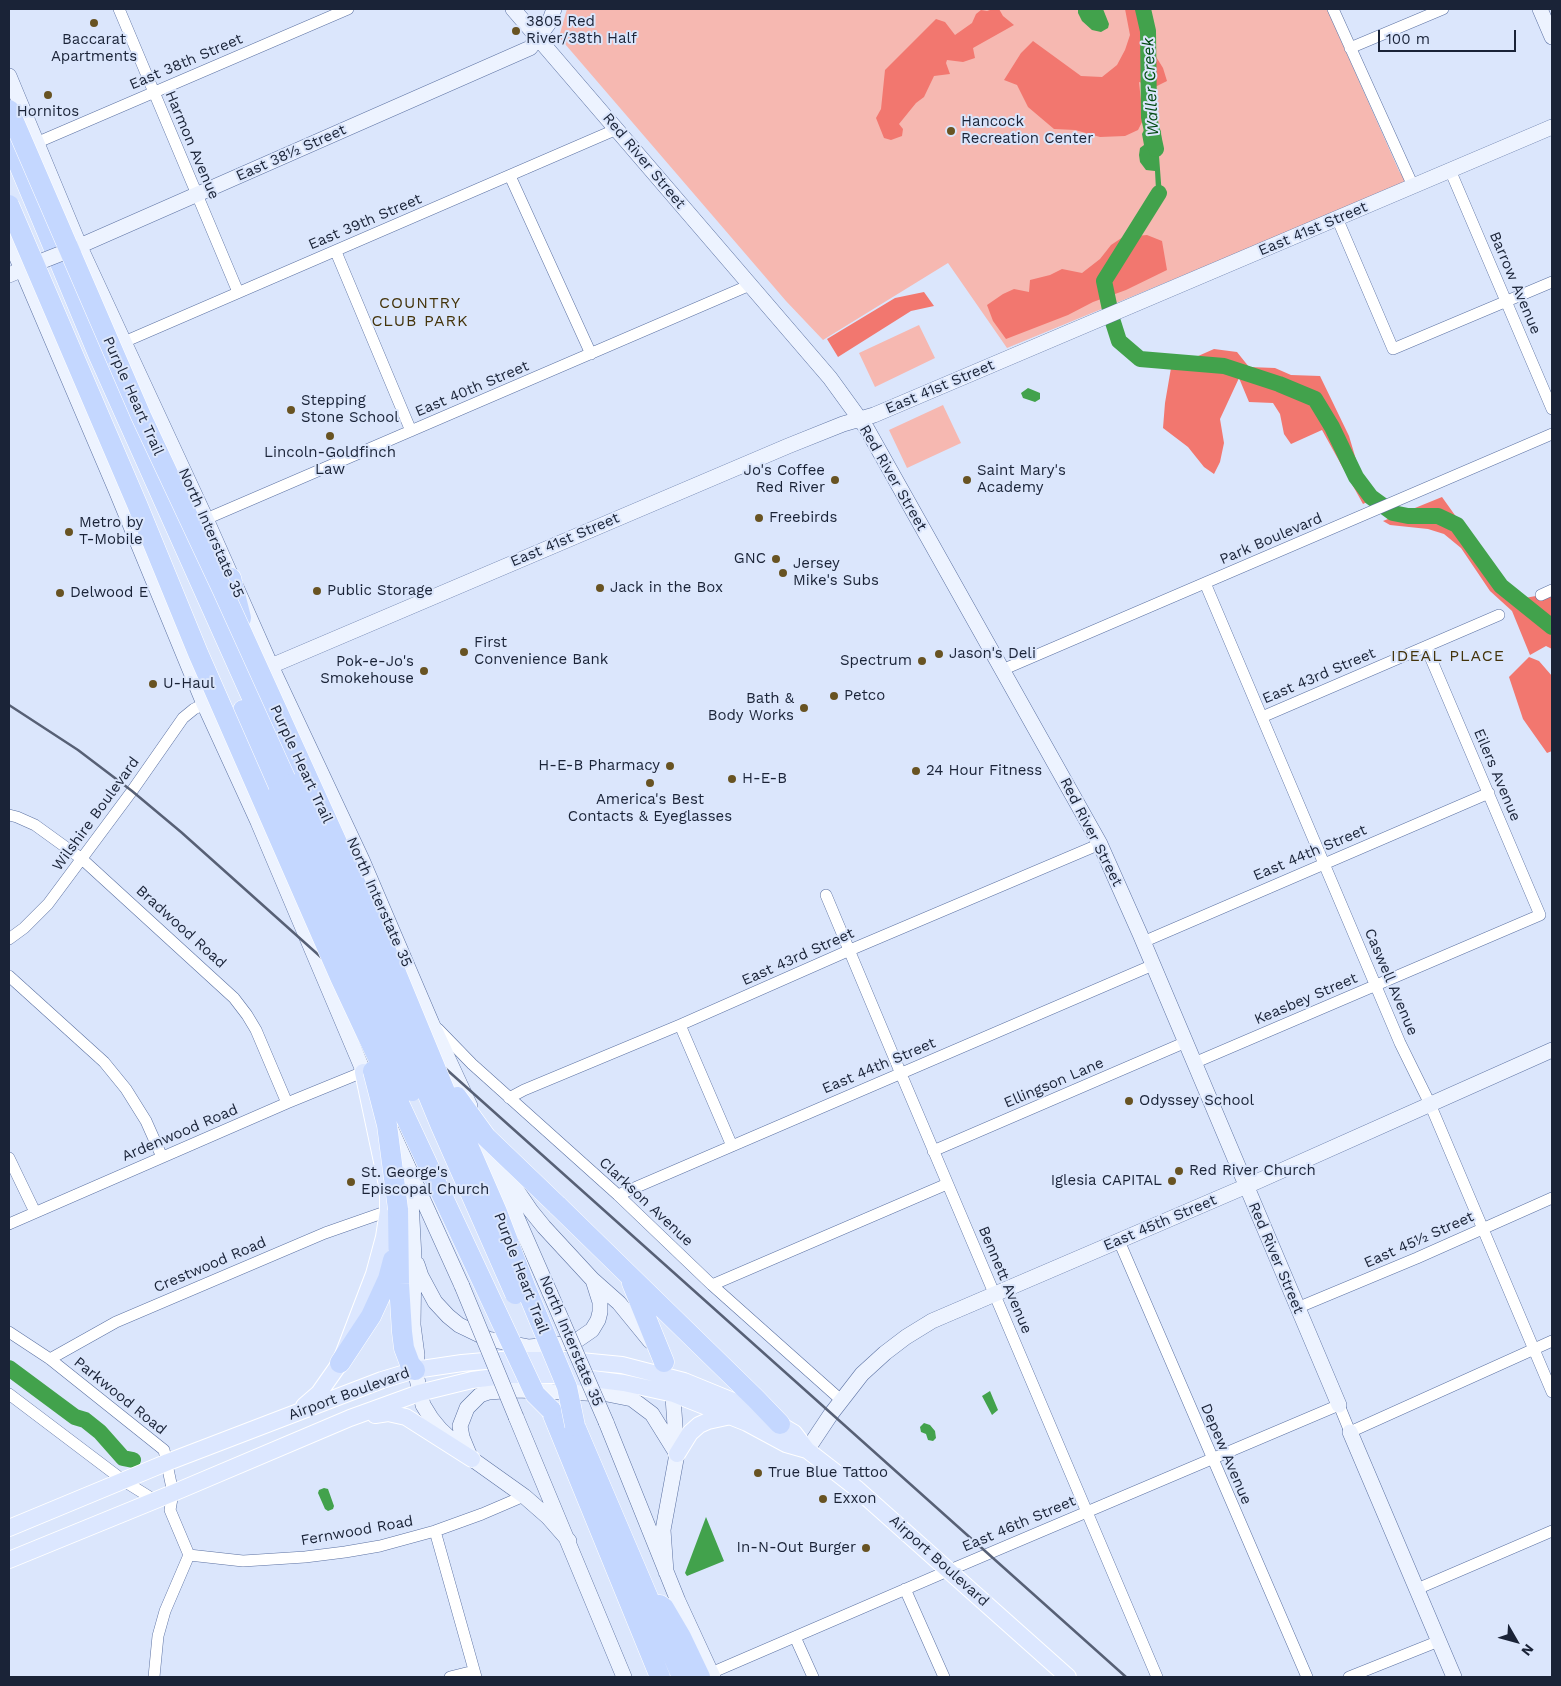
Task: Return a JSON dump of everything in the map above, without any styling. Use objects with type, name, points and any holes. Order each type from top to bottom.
[{"type":"highway","name":"Purple Heart Trail","points":[[9,110],[141,416],[223,591],[397,975],[451,1106],[498,1212],[525,1286],[567,1387],[575,1426]]},
{"type":"highway","name":"Purple Heart Trail","points":[[9,141],[98,354],[253,700],[280,754],[286,788],[553,1414],[660,1677]]},
{"type":"highway","name":"Purple Heart Trail","points":[[9,169],[92,366],[286,788],[395,1015],[440,1124],[550,1374],[575,1426],[682,1677]]},
{"type":"highway","name":"Purple Heart Trail","points":[[9,205],[137,504],[198,653],[340,977],[535,1394],[553,1414]]},
{"type":"highway","points":[[231,578],[256,683],[280,754]]},
{"type":"highway","points":[[397,975],[450,1084],[469,1115],[502,1153],[780,1424]]},
{"type":"highway","points":[[340,977],[380,1092],[392,1161],[404,1348],[410,1364],[415,1370]]},
{"type":"highway","points":[[340,1364],[381,1297],[391,1266],[395,1216]]},
{"type":"highway","points":[[629,1276],[668,1370]]},
{"type":"highway","points":[[644,1591],[664,1608],[708,1676]]},
{"type":"highway","points":[[648,1677],[651,1655]]},
{"type":"main road","name":"Red River Street","points":[[513,9],[830,378],[860,419],[1100,844],[1186,1042],[1339,1405]]},
{"type":"main road","name":"East 38½ Street","points":[[21,270],[78,248],[196,194],[530,48],[549,23],[554,9]]},
{"type":"main road","points":[[1540,9],[1552,37]]},
{"type":"main road","name":"North Interstate 35","points":[[9,76],[78,248],[124,342],[206,519],[271,666],[356,847],[432,1024],[490,1150],[507,1195],[606,1422],[708,1676]]},
{"type":"main road","name":"East 41st Street","points":[[271,666],[763,456],[843,424],[883,411],[1552,127]]},
{"type":"main road","points":[[9,239],[116,490],[204,704],[258,822],[363,1072],[401,1149],[462,1286],[624,1677]]},
{"type":"main road","points":[[258,822],[271,838],[281,841],[326,821],[329,808],[329,790]]},
{"type":"main road","points":[[278,870],[284,857],[347,829]]},
{"type":"main road","points":[[278,870],[292,876],[356,847]]},
{"type":"main road","points":[[298,917],[300,900],[308,890],[347,873],[356,875],[372,884]]},
{"type":"main road","name":"East 45th Street","points":[[807,1450],[841,1400],[862,1374],[906,1337],[932,1321],[1246,1186],[1552,1050]]},
{"type":"main road","points":[[363,1072],[395,1216]]},
{"type":"main road","points":[[490,1150],[530,1211],[592,1279],[646,1333],[668,1370],[674,1394],[677,1454],[662,1530],[666,1572]]},
{"type":"main road","points":[[410,1172],[414,1258],[413,1325],[417,1355],[415,1370],[419,1393],[423,1406],[430,1418],[472,1459]]},
{"type":"main road","points":[[414,1258],[431,1296],[448,1316],[471,1332],[488,1339],[529,1347],[561,1344],[579,1339],[592,1330],[598,1320],[600,1302],[592,1279]]},
{"type":"main road","name":"Airport Boulevard","points":[[9,1528],[168,1462],[382,1380],[415,1370],[462,1362],[496,1360],[570,1360],[668,1370],[754,1410],[794,1433],[807,1450],[856,1488],[1068,1677]]},
{"type":"main road","points":[[276,1420],[300,1410],[319,1393],[340,1364]]},
{"type":"main road","name":"Airport Boulevard","points":[[9,1560],[156,1501],[350,1418],[419,1393],[472,1380],[510,1375],[561,1375],[624,1383],[674,1394],[732,1416],[786,1444],[807,1450]]},
{"type":"main road","points":[[472,1459],[462,1437],[460,1426],[467,1408],[480,1395],[489,1392],[517,1390],[607,1394],[632,1399],[652,1414],[677,1454]]},
{"type":"main road","points":[[350,1418],[388,1413],[406,1417],[472,1459],[524,1496],[548,1517],[569,1541]]},
{"type":"main road","points":[[677,1454],[690,1433],[699,1425],[732,1416]]},
{"type":"main road","name":"Red River Street","points":[[1350,1432],[1454,1677]]},
{"type":"street","name":"Harmon Avenue","points":[[118,9],[238,292]]},
{"type":"street","name":"East 38th Street","points":[[36,143],[348,9]]},
{"type":"street","points":[[1333,9],[1413,186]]},
{"type":"street","points":[[1350,48],[1443,9]]},
{"type":"street","name":"East 39th Street","points":[[124,342],[336,252],[617,128]]},
{"type":"street","name":"Barrow Avenue","points":[[1450,170],[1552,409]]},
{"type":"street","points":[[510,176],[591,354]]},
{"type":"street","points":[[1337,218],[1392,349],[1552,282]]},
{"type":"street","points":[[336,252],[411,431]]},
{"type":"street","name":"East 40th Street","points":[[206,519],[750,285]]},
{"type":"street","name":"Park Boulevard","points":[[1002,670],[1552,434]]},
{"type":"street","name":"Caswell Avenue","points":[[1205,584],[1400,1043],[1430,1104],[1552,1392]]},
{"type":"street","points":[[1541,594],[1552,590]]},
{"type":"street","name":"East 43rd Street","points":[[1262,717],[1499,616]]},
{"type":"street","name":"Eilers Avenue","points":[[1426,647],[1540,915]]},
{"type":"street","name":"Wilshire Boulevard","points":[[9,940],[48,904],[183,718],[204,704]]},
{"type":"street","name":"East 44th Street","points":[[1143,942],[1488,793]]},
{"type":"street","name":"Bradwood Road","points":[[9,815],[35,826],[82,859],[234,998],[248,1015],[256,1030],[287,1103]]},
{"type":"street","name":"East 43rd Street","points":[[510,1098],[524,1090],[1100,844]]},
{"type":"street","name":"Bennett Avenue","points":[[826,895],[1157,1677]]},
{"type":"street","name":"Keasbey Street","points":[[1194,1063],[1540,915]]},
{"type":"street","name":"East 44th Street","points":[[618,1195],[1153,965]]},
{"type":"street","points":[[9,976],[104,1062],[126,1089],[146,1121],[162,1157]]},
{"type":"street","name":"Clarkson Avenue","points":[[432,1024],[472,1064],[618,1195],[712,1285],[841,1400]]},
{"type":"street","points":[[680,1025],[732,1146]]},
{"type":"street","name":"Ellingson Lane","points":[[934,1151],[1186,1042]]},
{"type":"street","name":"Ardenwood Road","points":[[9,1224],[287,1103],[363,1072]]},
{"type":"street","points":[[9,1158],[35,1212]]},
{"type":"street","points":[[712,1285],[947,1184]]},
{"type":"street","name":"East 45½ Street","points":[[1297,1308],[1417,1258],[1552,1198]]},
{"type":"street","name":"Crestwood Road","points":[[50,1359],[116,1322],[325,1233],[395,1216]]},
{"type":"street","name":"Depew Avenue","points":[[1119,1241],[1307,1677]]},
{"type":"street","name":"Parkwood Road","points":[[9,1332],[50,1359],[164,1450],[173,1493],[170,1510],[189,1555]]},
{"type":"street","points":[[1350,1432],[1552,1341]]},
{"type":"street","points":[[9,1394],[124,1481],[156,1501]]},
{"type":"street","name":"East 46th Street","points":[[708,1676],[796,1636],[1339,1405]]},
{"type":"street","name":"Red River Street","points":[[1339,1405],[1350,1432]]},
{"type":"street","name":"Fernwood Road","points":[[189,1555],[243,1561],[306,1557],[380,1546],[435,1531],[524,1496]]},
{"type":"street","points":[[435,1531],[475,1674],[450,1677]]},
{"type":"street","points":[[1417,1589],[1552,1531]]},
{"type":"street","points":[[154,1677],[158,1636],[189,1555]]},
{"type":"street","points":[[905,1590],[944,1677]]},
{"type":"street","points":[[796,1636],[813,1677]]},
{"type":"street","points":[[1350,1677],[1439,1641]]},
{"type":"shaded area","points":[[567,9],[1327,9],[1399,171],[1404,178],[1404,183],[1007,348],[948,263],[823,340],[786,301],[559,37]]},
{"type":"shaded area","points":[[999,9],[1003,16],[1014,25],[973,48],[975,58],[963,62],[947,60],[946,63],[950,74],[934,76],[924,97],[916,103],[899,124],[903,129],[902,136],[891,140],[884,138],[876,118],[881,109],[885,70],[936,19],[945,22],[955,35],[972,23],[976,14],[981,10]]},
{"type":"shaded area","points":[[1078,9],[1103,9],[1109,24],[1108,28],[1101,32],[1092,30],[1082,21]]},
{"type":"shaded area","points":[[1125,9],[1149,9],[1155,55],[1163,68],[1167,81],[1155,87],[1139,82],[1143,120],[1138,130],[1125,136],[1100,137],[1075,130],[1054,129],[1028,107],[1017,85],[1004,80],[1021,53],[1033,41],[1081,76],[1102,77],[1117,65],[1125,50],[1130,35]]},
{"type":"shaded area","points":[[1155,127],[1160,129],[1161,132],[1162,151],[1159,156],[1162,196],[1157,210],[1152,215],[1148,214],[1147,209],[1156,190],[1155,171],[1146,170],[1140,162],[1139,155],[1140,148],[1144,145],[1142,134],[1144,130]]},
{"type":"shaded area","points":[[1147,235],[1162,241],[1167,270],[1068,315],[1006,339],[993,321],[987,305],[1003,294],[1014,289],[1029,292],[1030,280],[1050,275],[1062,269],[1082,273],[1100,259],[1111,245],[1123,237]]},
{"type":"shaded area","points":[[924,292],[934,306],[911,311],[838,357],[827,339],[895,298]]},
{"type":"shaded area","points":[[919,325],[935,358],[875,387],[859,353]]},
{"type":"shaded area","points":[[1214,349],[1237,352],[1249,367],[1275,368],[1291,375],[1320,376],[1349,436],[1360,473],[1379,496],[1363,504],[1322,430],[1291,444],[1284,434],[1280,414],[1273,403],[1249,402],[1239,378],[1220,419],[1224,443],[1220,462],[1214,474],[1204,467],[1188,447],[1163,428],[1165,403],[1171,368]]},
{"type":"shaded area","points":[[1028,388],[1040,393],[1040,399],[1035,402],[1023,398],[1021,393]]},
{"type":"shaded area","points":[[943,405],[961,443],[907,468],[889,430]]},
{"type":"shaded area","points":[[1442,497],[1499,577],[1525,598],[1552,593],[1552,649],[1546,646],[1530,655],[1512,611],[1490,591],[1461,548],[1444,534],[1428,529],[1390,525],[1383,521]]},
{"type":"shaded area","points":[[1529,657],[1539,661],[1552,676],[1552,751],[1547,753],[1523,719],[1509,677]]},
{"type":"shaded area","points":[[990,1391],[998,1410],[992,1415],[982,1396]]},
{"type":"shaded area","points":[[924,1423],[930,1425],[935,1431],[936,1438],[933,1441],[928,1440],[926,1434],[921,1432],[920,1427]]},
{"type":"shaded area","points":[[328,1489],[334,1506],[333,1509],[328,1511],[325,1509],[318,1493],[319,1490]]},
{"type":"shaded area","points":[[706,1517],[724,1561],[687,1576],[685,1573]]},
{"type":"waterway","name":"Waller Creek","points":[[1143,9],[1148,31],[1149,117],[1156,149]]},
{"type":"waterway","name":"Waller Creek","points":[[1159,193],[1104,281],[1119,341],[1140,359],[1224,366],[1279,384],[1315,399],[1332,427],[1356,477],[1371,497],[1393,513],[1408,516],[1438,516],[1457,525],[1501,586],[1552,627]]},
{"type":"waterway","points":[[9,1368],[75,1417],[85,1420],[100,1432],[123,1458],[133,1460]]},
{"type":"railway","points":[[9,705],[78,750],[132,791],[181,832],[1126,1677]]},
{"type":"place","name":"Baccarat Apartments","points":[[94,23]]},
{"type":"place","name":"3805 Red River/38th Half","points":[[516,31]]},
{"type":"place","name":"Hornitos","points":[[48,95]]},
{"type":"place","name":"Hancock Recreation Center","points":[[951,131]]},
{"type":"place","name":"Stepping Stone School","points":[[291,410]]},
{"type":"place","name":"Lincoln-Goldfinch Law","points":[[330,436]]},
{"type":"place","name":"Jo's Coffee Red River","points":[[835,480]]},
{"type":"place","name":"Saint Mary's Academy","points":[[967,480]]},
{"type":"place","name":"Freebirds","points":[[759,518]]},
{"type":"place","name":"Metro by T-Mobile","points":[[69,532]]},
{"type":"place","name":"GNC","points":[[776,559]]},
{"type":"place","name":"Jersey Mike's Subs","points":[[783,573]]},
{"type":"place","name":"Jack in the Box","points":[[600,588]]},
{"type":"place","name":"Public Storage","points":[[317,591]]},
{"type":"place","name":"Delwood E","points":[[60,593]]},
{"type":"place","name":"First Convenience Bank","points":[[464,652]]},
{"type":"place","name":"Jason's Deli","points":[[939,654]]},
{"type":"place","name":"Spectrum","points":[[922,661]]},
{"type":"place","name":"Pok-e-Jo's Smokehouse","points":[[424,671]]},
{"type":"place","name":"U-Haul","points":[[153,684]]},
{"type":"place","name":"Petco","points":[[834,696]]},
{"type":"place","name":"Bath & Body Works","points":[[804,708]]},
{"type":"place","name":"H-E-B Pharmacy","points":[[670,766]]},
{"type":"place","name":"24 Hour Fitness","points":[[916,771]]},
{"type":"place","name":"H-E-B","points":[[732,779]]},
{"type":"place","name":"America's Best Contacts & Eyeglasses","points":[[650,783]]},
{"type":"place","name":"Odyssey School","points":[[1129,1101]]},
{"type":"place","name":"Red River Church","points":[[1179,1171]]},
{"type":"place","name":"Iglesia CAPITAL","points":[[1172,1181]]},
{"type":"place","name":"St. George's Episcopal Church","points":[[351,1182]]},
{"type":"place","name":"True Blue Tattoo","points":[[758,1473]]},
{"type":"place","name":"Exxon","points":[[823,1499]]},
{"type":"place","name":"In-N-Out Burger","points":[[866,1548]]},
{"type":"district","name":"COUNTRY CLUB PARK","points":[[420,312]]},
{"type":"district","name":"IDEAL PLACE","points":[[1448,656]]}]
